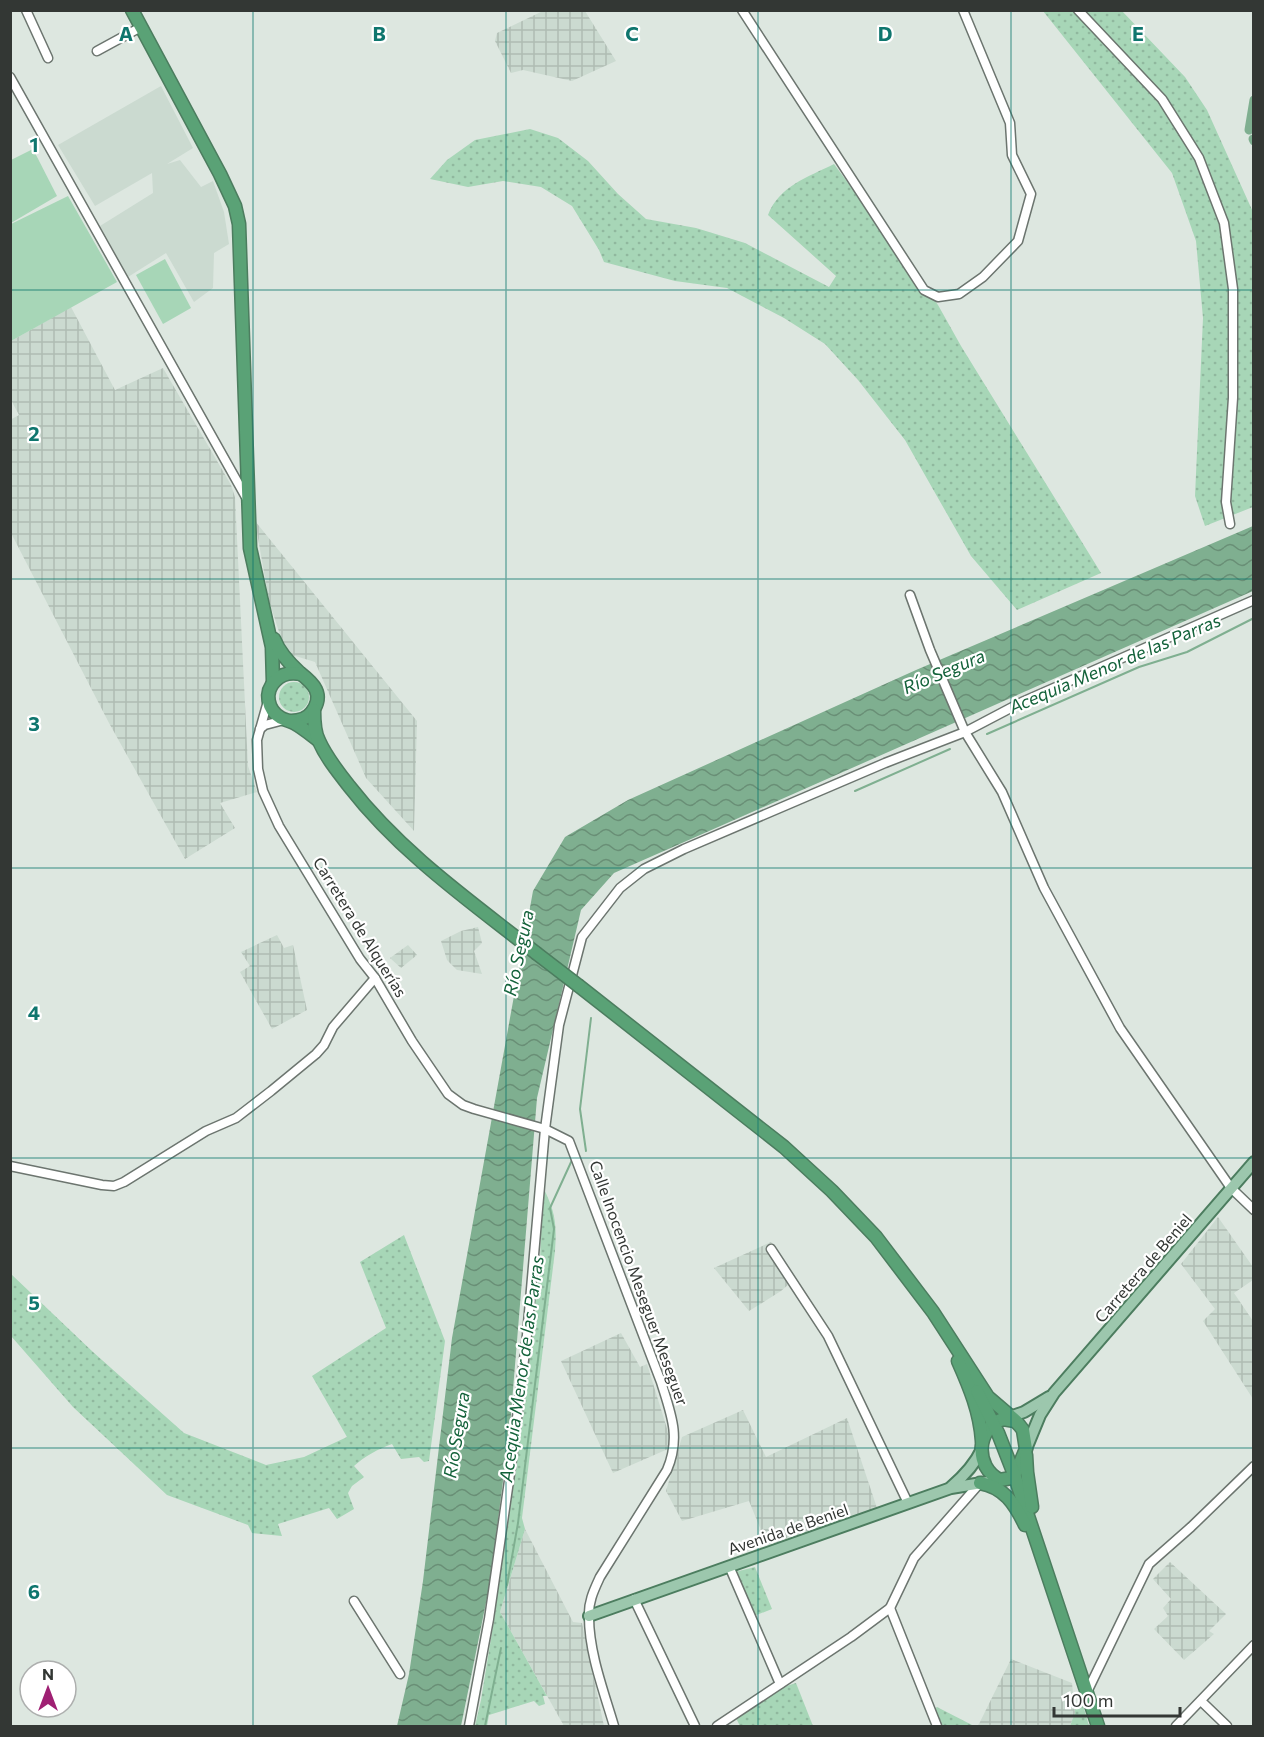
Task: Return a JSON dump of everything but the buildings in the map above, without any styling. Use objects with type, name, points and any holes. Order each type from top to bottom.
[{"type":"highway","points":[[132,10],[235,206],[239,224],[250,548],[272,647],[273,682],[268,701],[274,712],[318,740]]},
{"type":"highway","points":[[266,622],[276,645],[301,674],[308,678],[316,690],[314,710],[318,740],[336,770],[401,844],[432,872],[784,1147],[832,1191],[891,1256],[939,1322],[988,1397],[1006,1419],[1025,1435],[1029,1495],[1050,1581]]},
{"type":"highway","points":[[273,682],[286,673],[301,674]]},
{"type":"highway","points":[[288,720],[304,719],[314,710]]},
{"type":"highway","points":[[939,1322],[975,1402],[980,1419],[985,1468],[1021,1516],[1050,1581]]},
{"type":"highway","points":[[982,1449],[987,1432],[1014,1413],[1024,1412]]},
{"type":"highway","points":[[1006,1419],[1014,1474],[1098,1726]]},
{"type":"highway","points":[[980,1483],[993,1486],[1008,1480],[1014,1474],[1026,1449]]},
{"type":"main road","name":"Carretera de Beniel","points":[[1054,1393],[1254,1162]]},
{"type":"main road","points":[[1024,1412],[1054,1393]]},
{"type":"main road","points":[[1026,1449],[1034,1427],[1054,1393]]},
{"type":"main road","points":[[951,1488],[976,1461],[982,1449]]},
{"type":"main road","name":"Avenida de Beniel","points":[[589,1616],[951,1488],[980,1483]]},
{"type":"street","points":[[26,10],[48,58]]},
{"type":"street","points":[[741,10],[924,290],[938,297],[959,294],[983,277],[1018,241],[1031,194],[1012,155],[1010,123],[963,10]]},
{"type":"street","points":[[1078,10],[1162,99],[1199,158],[1224,223],[1233,289],[1233,398],[1226,502],[1230,524]]},
{"type":"street","points":[[97,51],[141,27]]},
{"type":"street","points":[[10,77],[248,502]]},
{"type":"street","points":[[910,595],[930,650],[965,732],[1002,792],[1044,888],[1120,1028],[1231,1188],[1254,1209]]},
{"type":"street","points":[[469,1726],[489,1619],[511,1467],[527,1335],[545,1129],[559,1025],[582,937],[620,888],[644,869],[684,849],[885,763],[965,732],[1022,702],[1254,600]]},
{"type":"street","name":"Carretera de Alquerías","points":[[268,701],[257,740],[258,769],[268,805],[412,1041],[448,1094],[463,1105],[545,1129]]},
{"type":"street","points":[[260,730],[265,725],[288,720]]},
{"type":"street","points":[[10,1166],[102,1185],[114,1186],[124,1182],[206,1131],[236,1118],[271,1091],[316,1054],[333,1027],[375,978]]},
{"type":"street","name":"Calle Inocencio Meseguer Meseguer","points":[[545,1129],[569,1142],[574,1153],[673,1418],[675,1443],[667,1470],[600,1576],[591,1595],[589,1616],[594,1650],[614,1726]]},
{"type":"street","points":[[771,1250],[828,1336],[908,1503]]},
{"type":"street","points":[[1087,1692],[1149,1564],[1254,1466]]},
{"type":"street","points":[[717,1726],[890,1608],[914,1558],[980,1483]]},
{"type":"street","points":[[729,1566],[780,1684]]},
{"type":"street","points":[[634,1599],[694,1726]]},
{"type":"street","points":[[354,1601],[400,1674]]},
{"type":"street","points":[[890,1608],[937,1726]]},
{"type":"street","points":[[1176,1726],[1254,1645]]},
{"type":"street","points":[[1201,1701],[1227,1726]]},
{"type":"shaded area","points":[[545,10],[585,11],[616,61],[572,81],[523,70],[511,73],[495,41],[497,33]]},
{"type":"shaded area","points":[[1043,11],[1122,11],[1185,77],[1207,110],[1253,212],[1253,507],[1205,526],[1195,496],[1203,318],[1196,241],[1172,173]]},
{"type":"shaded area","points":[[161,86],[193,148],[167,164],[180,160],[201,187],[213,181],[224,212],[229,244],[214,253],[213,288],[194,302],[166,253],[128,277],[100,226],[153,193],[152,173],[95,206],[58,145]]},
{"type":"shaded area","points":[[530,129],[558,138],[588,161],[618,194],[646,219],[696,228],[745,243],[829,287],[836,276],[768,215],[779,197],[787,190],[834,164],[938,305],[1101,573],[1017,610],[971,556],[905,440],[858,380],[825,344],[784,318],[727,288],[675,281],[604,262],[572,206],[541,187],[503,181],[468,187],[430,179],[447,160],[475,140]]},
{"type":"shaded area","points":[[33,149],[57,196],[11,223],[11,160]]},
{"type":"shaded area","points":[[68,196],[117,282],[11,341],[11,224]]},
{"type":"shaded area","points":[[165,259],[191,308],[163,324],[136,275]]},
{"type":"shaded area","points":[[71,307],[115,390],[163,368],[231,485],[235,497],[248,766],[257,792],[220,803],[235,828],[185,859],[109,723],[11,533],[10,420],[19,415],[11,400],[11,341]]},
{"type":"shaded area","points":[[255,521],[417,721],[414,831],[366,778],[315,662],[292,655],[281,638],[269,601]]},
{"type":"shaded area","points":[[294,682],[305,686],[309,697],[305,708],[294,712],[283,708],[279,697],[283,686]]},
{"type":"shaded area","points":[[478,927],[482,943],[474,951],[482,974],[457,970],[447,960],[441,941],[461,931]]},
{"type":"shaded area","points":[[277,935],[284,948],[293,945],[307,1010],[272,1029],[240,972],[250,966],[241,952]]},
{"type":"shaded area","points":[[408,945],[417,955],[401,968],[390,958]]},
{"type":"shaded area","points":[[542,1185],[554,1217],[555,1251],[522,1518],[525,1529],[500,1612],[547,1696],[543,1696],[545,1704],[539,1706],[534,1701],[489,1715],[487,1726],[475,1726],[495,1614],[517,1420],[540,1267]]},
{"type":"shaded area","points":[[1218,1217],[1253,1267],[1253,1280],[1234,1293],[1253,1321],[1253,1399],[1203,1321],[1215,1309],[1181,1264]]},
{"type":"shaded area","points":[[404,1235],[445,1341],[429,1461],[424,1462],[419,1457],[401,1459],[392,1444],[377,1451],[354,1466],[364,1477],[352,1486],[348,1493],[354,1509],[337,1519],[329,1508],[278,1524],[282,1536],[252,1533],[248,1525],[167,1495],[73,1407],[11,1336],[11,1274],[93,1352],[184,1433],[266,1465],[304,1457],[347,1437],[312,1376],[386,1328],[360,1262]]},
{"type":"shaded area","points":[[771,1242],[796,1278],[781,1291],[749,1311],[714,1268]]},
{"type":"shaded area","points":[[621,1333],[640,1367],[647,1364],[669,1435],[668,1449],[613,1473],[561,1361]]},
{"type":"shaded area","points":[[743,1410],[766,1457],[847,1418],[877,1508],[767,1545],[749,1501],[682,1521],[666,1491],[682,1437]]},
{"type":"shaded area","points":[[525,1529],[573,1622],[582,1623],[604,1726],[564,1726],[500,1612]]},
{"type":"shaded area","points":[[1170,1562],[1226,1614],[1209,1631],[1214,1634],[1184,1660],[1154,1629],[1168,1616],[1163,1608],[1171,1599],[1153,1579]]},
{"type":"shaded area","points":[[755,1567],[772,1609],[754,1616],[735,1572]]},
{"type":"shaded area","points":[[1011,1659],[1072,1683],[1075,1713],[1070,1726],[978,1726]]},
{"type":"shaded area","points":[[796,1683],[813,1726],[740,1726],[736,1718],[783,1687]]},
{"type":"shaded area","points":[[1080,1704],[1083,1705],[1089,1726],[1070,1726],[1075,1706],[1079,1708]]},
{"type":"shaded area","points":[[937,1707],[974,1726],[941,1726],[934,1709]]},
{"type":"water","name":"Río Segura","points":[[1253,526],[1253,591],[614,873],[581,910],[537,1098],[510,1426],[490,1583],[461,1726],[397,1726],[409,1674],[423,1581],[452,1338],[533,891],[565,837],[628,800],[916,670]]},
{"type":"waterway","points":[[1249,130],[1254,100]]},
{"type":"waterway","name":"Acequia Menor de las Parras","points":[[987,734],[1139,667],[1187,652],[1254,618]]},
{"type":"waterway","name":"Acequia Menor de las Parras","points":[[855,791],[950,749]]},
{"type":"waterway","name":"Acequia Menor de las Parras","points":[[586,1151],[580,1109],[591,1018]]},
{"type":"waterway","name":"Acequia Menor de las Parras","points":[[507,1585],[518,1523],[554,1229],[550,1208],[572,1160]]},
{"type":"waterway","name":"Acequia Menor de las Parras","points":[[485,1726],[501,1648]]}]
